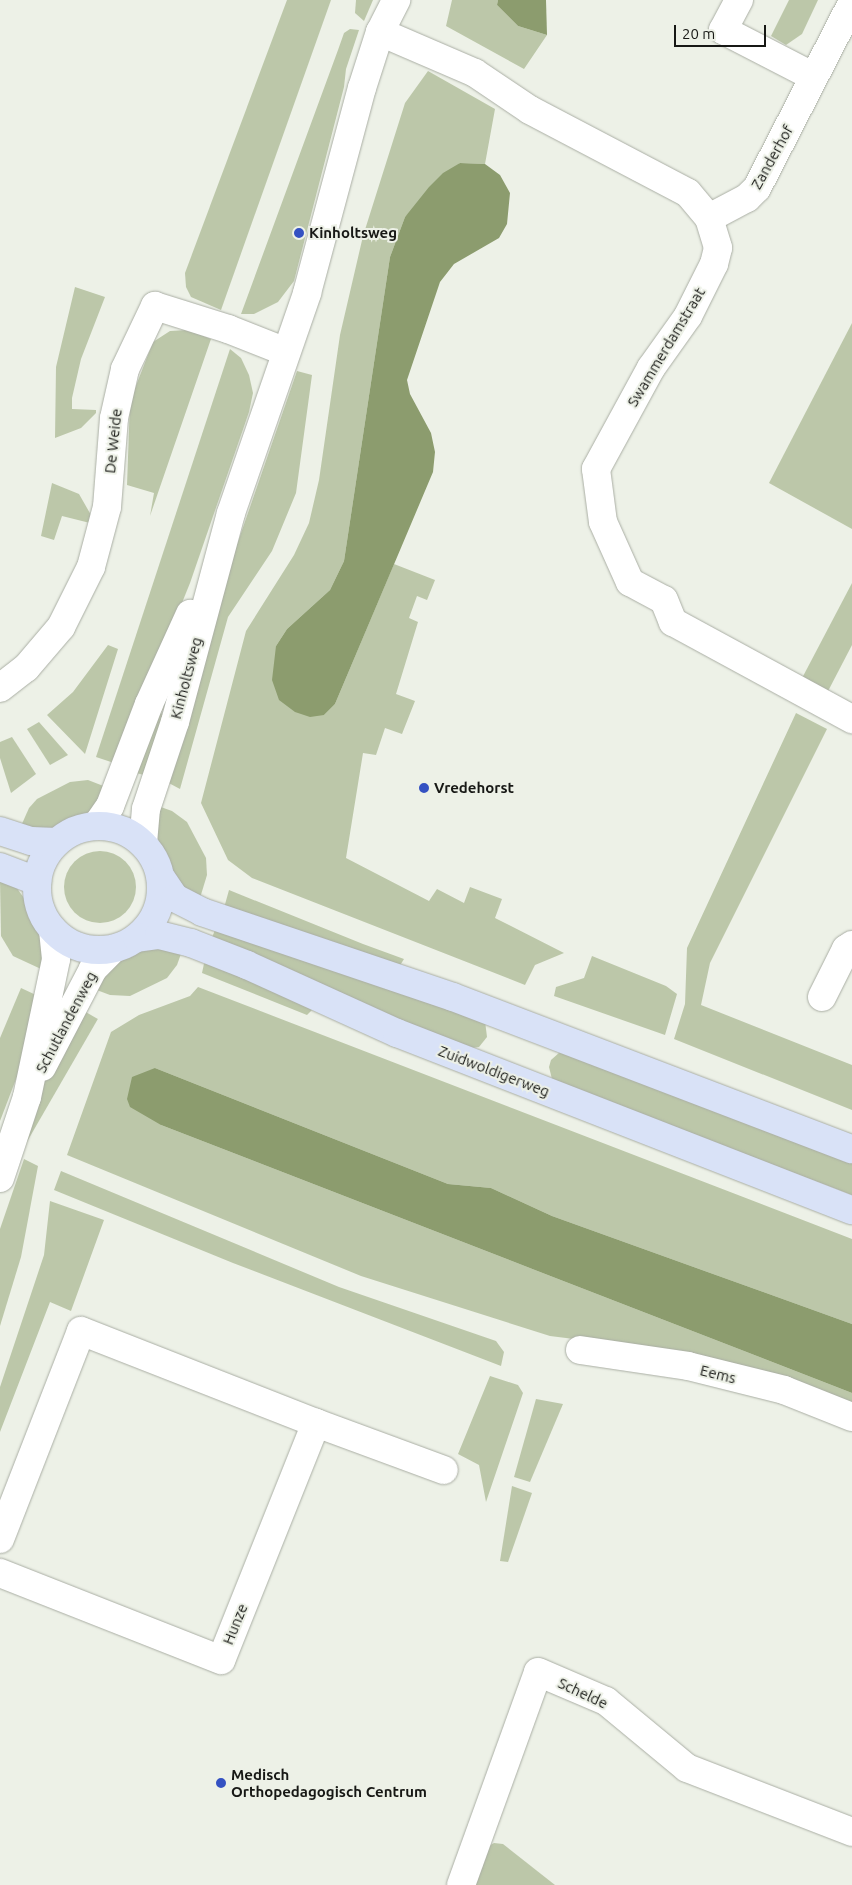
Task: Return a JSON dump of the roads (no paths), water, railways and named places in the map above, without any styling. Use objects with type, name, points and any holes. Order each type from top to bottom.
[{"type":"main road","points":[[162,879],[161,902],[152,922],[137,938],[112,950],[80,948],[53,930],[38,899],[37,881],[43,860],[57,842],[82,828],[96,826],[129,833],[143,844],[156,860],[162,879],[175,898],[202,912],[453,997],[852,1149]]},
{"type":"main road","points":[[0,831],[31,842],[57,842]]},
{"type":"main road","points":[[0,867],[37,881]]},
{"type":"main road","name":"Zuidwoldigerweg","points":[[137,938],[159,936],[191,943],[246,964],[396,1033],[852,1210]]},
{"type":"street","name":"Kinholtsweg","points":[[143,844],[146,809],[175,722],[232,513],[306,293],[362,88],[380,32],[396,0]]},
{"type":"street","points":[[739,0],[723,30],[814,77]]},
{"type":"street","name":"Zanderhof","points":[[709,218],[747,198],[757,188],[852,3]]},
{"type":"street","name":"Swammerdamstraat","points":[[380,32],[475,73],[530,110],[688,193],[709,218],[718,248],[714,264],[688,316],[651,368],[596,469],[604,522],[630,582],[664,600],[673,622],[852,719]]},
{"type":"street","name":"De Weide","points":[[0,688],[26,668],[61,627],[91,567],[107,507],[114,418],[125,368],[155,306],[228,329],[286,352]]},
{"type":"street","name":"Kinholtsweg","points":[[96,826],[110,806],[149,704],[232,513]]},
{"type":"street","name":"Schutlandenweg","points":[[0,1178],[27,1098],[56,959],[53,930]]},
{"type":"street","points":[[822,997],[846,949],[852,945]]},
{"type":"street","name":"Schutlandenweg","points":[[27,1098],[93,969],[112,950]]},
{"type":"street","points":[[0,1539],[82,1331],[316,1423],[444,1470]]},
{"type":"street","name":"Eems","points":[[580,1350],[688,1366],[784,1390],[852,1416]]},
{"type":"street","name":"Hunze","points":[[0,1573],[221,1660],[316,1423]]},
{"type":"street","name":"Schelde","points":[[461,1885],[538,1672],[606,1702],[687,1768],[852,1832]]},
{"type":"place","name":"Kinholtsweg","points":[[299,233]]},
{"type":"place","name":"Vredehorst","points":[[424,788]]},
{"type":"place","name":"Medisch Orthopedagogisch Centrum","points":[[221,1783]]}]
